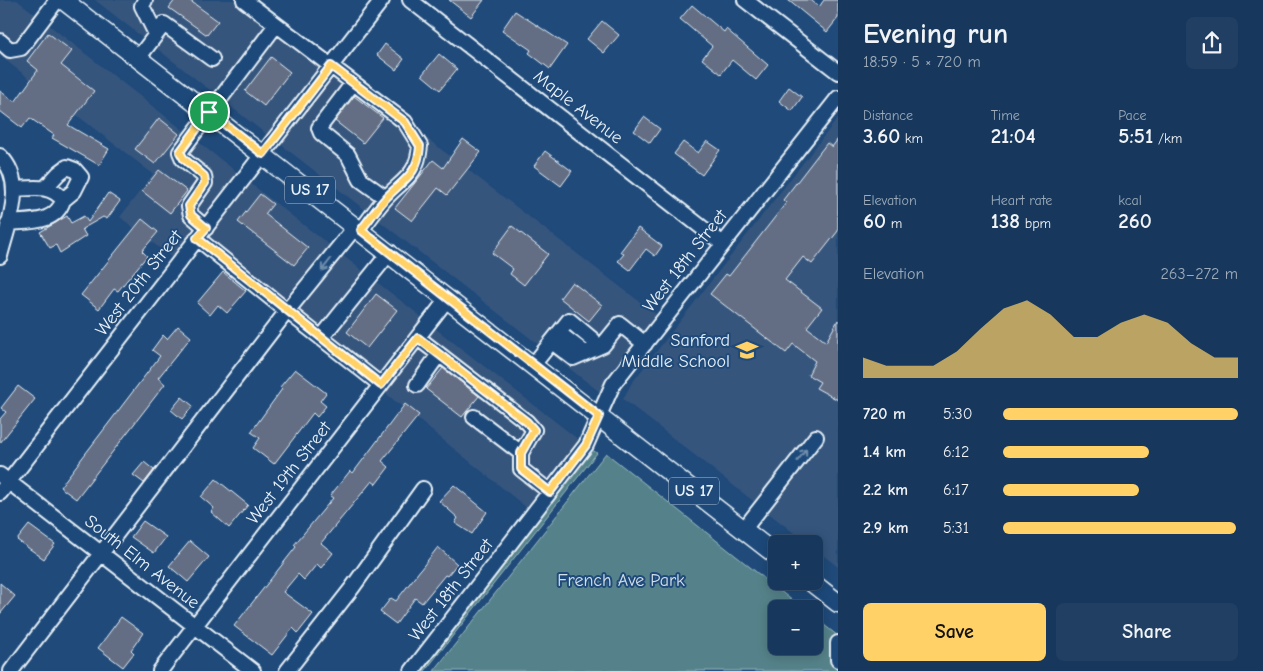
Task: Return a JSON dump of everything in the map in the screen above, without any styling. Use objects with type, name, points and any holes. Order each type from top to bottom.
[{"type":"main road","name":"US 17","points":[[64,0],[390,252],[768,549]]},
{"type":"main road","points":[[821,590],[838,603]]},
{"type":"street","points":[[0,41],[10,50],[21,48],[57,0]]},
{"type":"street","points":[[146,0],[142,6],[156,34]]},
{"type":"street","points":[[11,671],[287,311],[358,228],[386,198],[399,188],[416,166],[420,146],[405,122],[244,0]]},
{"type":"street","name":"West 20th Street","points":[[3,483],[202,233],[382,0]]},
{"type":"street","name":"Maple Avenue","points":[[410,0],[723,244]]},
{"type":"street","points":[[745,0],[838,72]]},
{"type":"street","points":[[139,57],[164,24],[212,59]]},
{"type":"street","points":[[276,25],[180,152],[184,159],[204,176],[205,183],[189,206],[191,215],[202,233],[287,311],[381,385]]},
{"type":"street","points":[[353,83],[319,128],[321,133],[348,155],[361,180],[386,198]]},
{"type":"street","name":"West 18th Street","points":[[412,671],[586,445],[614,384],[838,98]]},
{"type":"street","points":[[0,156],[7,162],[16,189],[0,256]]},
{"type":"street","points":[[8,223],[42,220],[56,214],[63,200],[79,185],[81,177],[75,170],[67,167],[46,188]]},
{"type":"street","points":[[16,189],[46,188],[58,193],[63,200]]},
{"type":"street","points":[[321,338],[390,252]]},
{"type":"street","name":"West 19th Street","points":[[160,671],[448,298]]},
{"type":"street","points":[[533,365],[569,320],[593,340],[591,350]]},
{"type":"street","points":[[556,337],[573,358],[603,345],[620,324],[645,344]]},
{"type":"street","points":[[418,338],[527,422],[534,430],[521,453],[521,469],[550,492]]},
{"type":"street","points":[[417,385],[439,354]]},
{"type":"street","points":[[474,417],[521,453]]},
{"type":"street","points":[[744,530],[816,437]]},
{"type":"street","name":"South Elm Avenue","points":[[3,483],[101,554],[253,671]]},
{"type":"street","points":[[288,671],[352,588],[423,489]]},
{"type":"street","points":[[838,643],[838,660]]},
{"type":"shaded area","points":[[0,0],[17,0],[238,173],[172,258],[120,217],[153,174],[0,56]]},
{"type":"shaded area","points":[[95,0],[246,0],[325,61],[267,135]]},
{"type":"shaded area","points":[[338,70],[657,315],[607,379],[601,393],[280,144]]},
{"type":"shaded area","name":"Sanford Middle School","points":[[838,118],[838,567],[823,555],[823,535],[797,535],[623,399],[631,384]]},
{"type":"shaded area","points":[[250,183],[423,318],[373,383],[203,245]]},
{"type":"shaded area","points":[[435,328],[579,440],[527,508],[385,393]]},
{"type":"green space","points":[[592,450],[597,453],[425,671],[422,671]]},
{"type":"green space","name":"French Ave Park","points":[[606,453],[768,581],[768,590],[779,590],[792,600],[768,600],[768,655],[823,655],[823,624],[838,636],[838,671],[434,671]]},
{"type":"building","points":[[175,0],[189,0],[218,21],[207,35],[169,8]]},
{"type":"building","points":[[449,0],[484,0],[471,17]]},
{"type":"building","points":[[788,0],[811,0],[819,7],[824,0],[838,0],[838,18],[827,32]]},
{"type":"building","points":[[692,5],[724,32],[726,29],[768,65],[756,80],[732,60],[721,74],[702,59],[712,46],[680,19]]},
{"type":"building","points":[[515,11],[567,45],[550,69],[529,53],[531,50],[502,30]]},
{"type":"building","points":[[602,21],[619,35],[604,53],[587,39]]},
{"type":"building","points":[[48,33],[72,51],[61,65],[94,91],[68,125],[109,149],[99,165],[52,138],[54,135],[30,118],[22,128],[0,111],[0,91],[15,102],[38,70],[27,61]]},
{"type":"building","points":[[385,44],[404,59],[396,70],[377,55]]},
{"type":"building","points":[[439,54],[457,69],[440,90],[422,75]]},
{"type":"building","points":[[271,57],[290,72],[264,106],[245,91]]},
{"type":"building","points":[[789,87],[802,97],[792,111],[779,101]]},
{"type":"building","points":[[354,96],[383,118],[363,143],[335,121]]},
{"type":"building","points":[[644,117],[660,129],[650,143],[634,131]]},
{"type":"building","points":[[159,118],[179,134],[155,164],[135,149]]},
{"type":"building","points":[[463,139],[481,152],[447,195],[438,188],[412,221],[395,208],[433,160],[443,168]]},
{"type":"building","points":[[838,139],[838,231],[812,264],[803,257],[785,280],[822,308],[807,327],[826,342],[838,320],[838,400],[816,388],[820,382],[808,375],[815,361],[793,344],[786,353],[710,294],[726,274],[729,276],[786,203],[783,200],[827,143],[832,147]]},
{"type":"building","points":[[707,141],[720,150],[702,175],[674,154],[683,142],[698,153]]},
{"type":"building","points":[[545,151],[572,171],[561,186],[534,166]]},
{"type":"building","points":[[159,170],[187,191],[170,213],[142,191]]},
{"type":"building","points":[[108,193],[120,201],[107,219],[103,217],[82,229],[86,236],[60,253],[56,245],[50,248],[40,232],[67,216],[71,223],[84,216],[88,222]]},
{"type":"building","points":[[260,194],[273,204],[265,214],[308,248],[294,265],[238,222]]},
{"type":"building","points":[[142,219],[158,232],[142,251],[147,256],[118,291],[114,289],[99,309],[81,295]]},
{"type":"building","points":[[512,226],[548,254],[524,285],[510,274],[513,269],[492,253]]},
{"type":"building","points":[[638,228],[662,246],[655,256],[646,249],[630,270],[618,261],[624,254],[620,252]]},
{"type":"building","points":[[223,272],[246,291],[227,313],[218,305],[210,315],[197,303]]},
{"type":"building","points":[[572,282],[602,305],[589,321],[560,298]]},
{"type":"building","points":[[376,294],[397,310],[367,348],[347,332]]},
{"type":"building","points":[[178,326],[191,337],[158,378],[165,384],[76,499],[60,487],[160,356],[152,350],[163,335],[167,339]]},
{"type":"building","points":[[443,368],[479,396],[462,417],[426,389]]},
{"type":"building","points":[[295,369],[326,393],[320,401],[326,406],[317,417],[313,413],[274,464],[253,448],[260,438],[251,432],[282,389],[280,387]]},
{"type":"building","points":[[18,386],[35,399],[0,443],[0,419],[6,412],[1,408]]},
{"type":"building","points":[[182,397],[193,406],[182,419],[171,410]]},
{"type":"building","points":[[405,404],[419,415],[382,461],[389,467],[376,484],[372,481],[321,543],[333,553],[321,568],[317,564],[304,580],[298,574],[283,592],[313,614],[298,633],[293,628],[272,655],[234,626],[296,547],[294,545],[333,498],[330,496],[350,471],[353,473]]},
{"type":"building","points":[[144,462],[154,470],[144,483],[133,475]]},
{"type":"building","points":[[216,479],[248,505],[229,528],[211,512],[214,508],[201,497]]},
{"type":"building","points":[[454,485],[487,512],[472,534],[455,523],[458,518],[439,501]]},
{"type":"building","points":[[143,521],[166,537],[154,553],[131,537]]},
{"type":"building","points":[[29,525],[55,544],[44,559],[17,540]]},
{"type":"building","points":[[190,541],[209,557],[188,582],[169,566]]},
{"type":"building","points":[[438,547],[457,564],[447,576],[445,575],[422,603],[415,598],[396,624],[380,612],[391,598],[396,601]]},
{"type":"building","points":[[0,583],[15,596],[0,614]]},
{"type":"building","points":[[121,617],[143,633],[131,650],[134,653],[123,667],[98,648]]},
{"type":"place","name":"Sanford Middle School","points":[[747,350]]},
{"type":"route","points":[[331,66],[405,122],[420,146],[416,166],[399,188],[386,198],[361,230],[599,416],[586,445],[550,492],[537,484],[521,469],[521,453],[534,430],[527,422],[418,338],[381,385],[197,238],[206,228],[191,215],[189,206],[205,183],[204,176],[184,159],[180,152],[209,112],[263,154],[331,66]]}]
